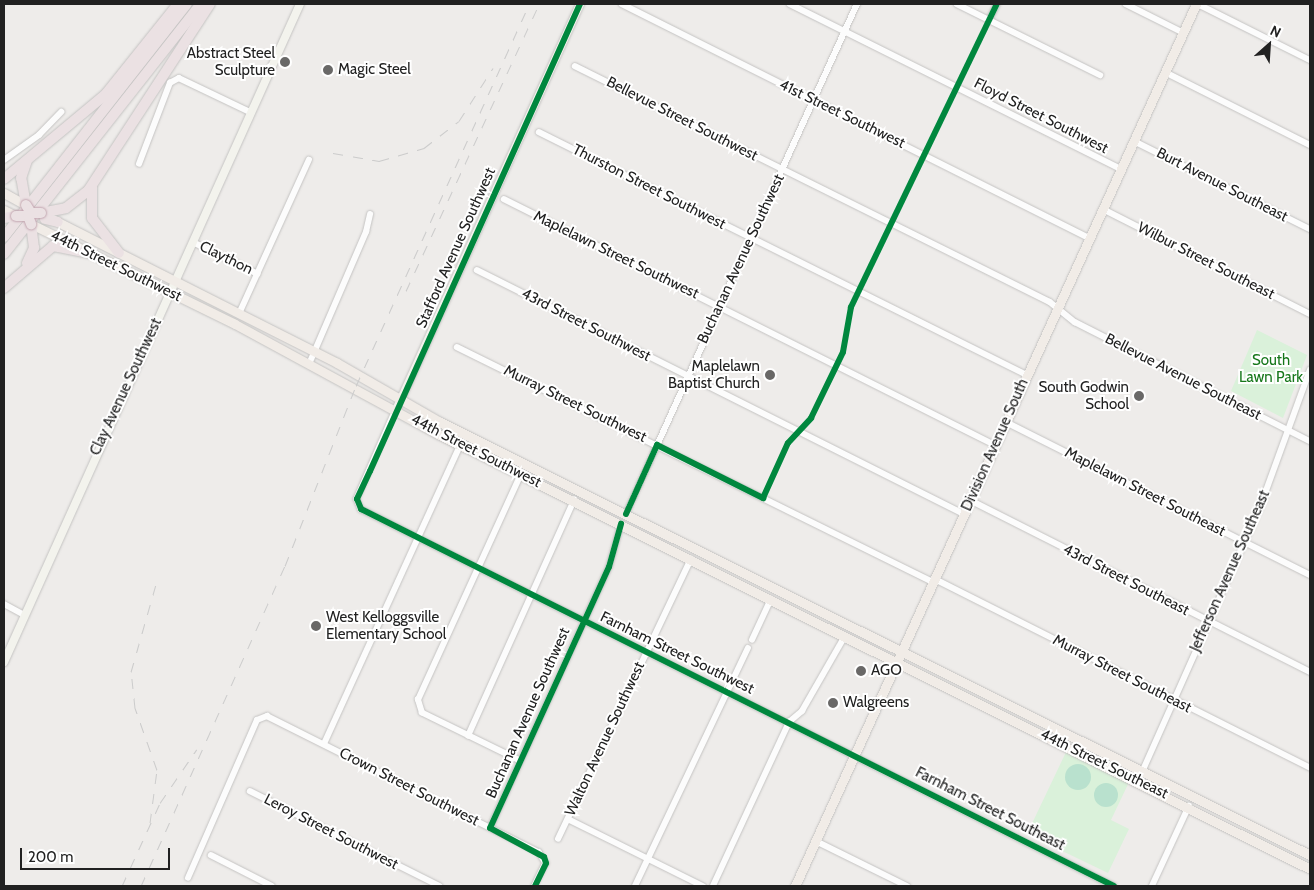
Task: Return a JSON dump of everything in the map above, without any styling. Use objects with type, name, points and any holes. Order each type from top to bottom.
[{"type":"highway","points":[[4,179],[29,156],[106,94],[178,4]]},
{"type":"highway","points":[[4,237],[187,4]]},
{"type":"highway","points":[[4,254],[201,4]]},
{"type":"highway","points":[[34,215],[77,202],[99,175],[210,4]]},
{"type":"highway","points":[[8,285],[30,257],[34,215],[21,178],[29,156]]},
{"type":"highway","points":[[99,175],[90,195],[91,213],[119,253]]},
{"type":"highway","points":[[8,215],[34,215],[58,222]]},
{"type":"highway","points":[[8,285],[53,246],[90,253]]},
{"type":"main road","name":"Division Avenue South","points":[[795,886],[1182,32],[1197,4]]},
{"type":"main road","name":"44th Street Southwest","points":[[4,193],[90,253],[310,362],[460,445],[896,661]]},
{"type":"main road","name":"44th Street Southwest","points":[[58,222],[314,351],[401,399],[571,487],[789,594],[900,652]]},
{"type":"main road","points":[[543,485],[548,481],[571,487]]},
{"type":"main road","points":[[718,572],[736,568]]},
{"type":"main road","points":[[744,585],[756,578]]},
{"type":"main road","points":[[771,599],[789,594]]},
{"type":"main road","name":"44th Street Southeast","points":[[900,652],[1205,800],[1310,855]]},
{"type":"main road","name":"44th Street Southeast","points":[[896,661],[1190,806],[1310,869]]},
{"type":"main road","points":[[1169,796],[1184,790]]},
{"type":"main road","points":[[1190,806],[1205,800]]},
{"type":"street","name":"Clay Avenue Southwest","points":[[4,662],[23,614],[171,292],[300,4]]},
{"type":"street","name":"Stafford Avenue Southwest","points":[[358,504],[396,410],[580,4]]},
{"type":"street","name":"41st Street Southwest","points":[[622,4],[1089,238]]},
{"type":"street","name":"Floyd Street Southwest","points":[[790,4],[1121,169]]},
{"type":"street","name":"Buchanan Avenue Southwest","points":[[626,514],[857,4]]},
{"type":"street","points":[[957,4],[1100,74]]},
{"type":"street","points":[[989,20],[997,4]]},
{"type":"street","points":[[1126,4],[1182,32]]},
{"type":"street","points":[[1197,4],[1310,60]]},
{"type":"street","name":"Bellevue Street Southwest","points":[[575,66],[1050,302],[1057,310]]},
{"type":"street","points":[[1165,72],[1310,145]]},
{"type":"street","points":[[139,164],[170,83],[179,78],[250,112]]},
{"type":"street","points":[[4,160],[39,135],[61,112]]},
{"type":"street","name":"Thurston Street Southwest","points":[[539,132],[1027,375]]},
{"type":"street","name":"Burt Avenue Southeast","points":[[1134,141],[1310,229]]},
{"type":"street","points":[[239,314],[310,160]]},
{"type":"street","name":"Maplelawn Street Southwest","points":[[504,199],[996,444]]},
{"type":"street","name":"Wilbur Street Southeast","points":[[1102,209],[1310,314]]},
{"type":"street","points":[[310,362],[366,232],[370,214]]},
{"type":"street","name":"Claython","points":[[193,242],[258,274]]},
{"type":"street","name":"43rd Street Southwest","points":[[477,270],[964,514]]},
{"type":"street","name":"Bellevue Avenue Southeast","points":[[1057,310],[1310,442]]},
{"type":"street","name":"Murray Street Southwest","points":[[457,347],[934,580]]},
{"type":"street","name":"Jefferson Avenue Southeast","points":[[1142,770],[1245,542],[1310,370]]},
{"type":"street","name":"Maplelawn Street Southeast","points":[[1006,422],[1310,575]]},
{"type":"street","points":[[324,744],[416,538],[460,445]]},
{"type":"street","points":[[520,761],[422,712],[418,706],[521,474]]},
{"type":"street","points":[[468,736],[574,500]]},
{"type":"street","name":"43rd Street Southeast","points":[[970,500],[1310,672]]},
{"type":"street","name":"Farnham Street Southwest","points":[[358,504],[416,538],[855,755]]},
{"type":"street","name":"Buchanan Avenue Southwest","points":[[490,828],[609,567],[621,524]]},
{"type":"street","name":"Walton Avenue Southwest","points":[[558,839],[691,559]]},
{"type":"street","name":"Murray Street Southeast","points":[[934,580],[1310,768]]},
{"type":"street","points":[[752,640],[771,599]]},
{"type":"street","points":[[4,604],[23,614]]},
{"type":"street","points":[[713,886],[789,722],[802,711],[845,636]]},
{"type":"street","points":[[635,886],[748,648]]},
{"type":"street","name":"Crown Street Southwest","points":[[188,878],[257,720],[267,716],[539,852],[546,863],[536,886]]},
{"type":"street","name":"Farnham Street Southeast","points":[[855,755],[1114,886]]},
{"type":"street","name":"Leroy Street Southwest","points":[[250,790],[440,886]]},
{"type":"street","points":[[1152,886],[1190,806]]},
{"type":"street","points":[[568,819],[703,886]]},
{"type":"street","points":[[816,841],[907,886]]},
{"type":"street","points":[[211,855],[272,886]]},
{"type":"green space","name":"South Lawn Park","points":[[1257,330],[1307,355],[1283,418],[1231,391]]},
{"type":"green space","points":[[1067,750],[1130,780],[1111,820],[1129,829],[1108,873],[1027,834]]},
{"type":"green space","points":[[1078,764],[1087,768],[1091,777],[1087,786],[1078,790],[1069,786],[1065,777],[1069,768]]},
{"type":"green space","points":[[1106,783],[1111,784],[1117,790],[1117,800],[1111,806],[1106,807],[1101,806],[1095,800],[1094,795],[1095,790],[1101,784]]},
{"type":"railway","points":[[141,886],[285,566],[356,386],[529,4]]},
{"type":"railway","points":[[406,291],[539,4]]},
{"type":"railway","points":[[333,153],[379,161],[424,148],[459,121],[493,68]]},
{"type":"railway","points":[[150,823],[157,770],[135,708],[131,672],[157,581]]},
{"type":"railway","points":[[122,886],[160,803],[197,749]]},
{"type":"cycle path","points":[[580,4],[357,499],[361,509],[1114,886]]},
{"type":"cycle path","points":[[626,514],[657,445],[763,498],[788,443],[811,418],[843,352],[851,307],[997,4]]},
{"type":"cycle path","points":[[535,886],[546,863],[544,857],[490,828],[609,567],[621,524]]},
{"type":"place","name":"Abstract Steel Sculpture","points":[[285,62]]},
{"type":"place","name":"Magic Steel","points":[[328,70]]},
{"type":"place","name":"Maplelawn Baptist Church","points":[[770,375]]},
{"type":"place","name":"South Godwin School","points":[[1139,396]]},
{"type":"place","name":"West Kelloggsville Elementary School","points":[[316,626]]},
{"type":"place","name":"AGO","points":[[861,671]]},
{"type":"place","name":"Walgreens","points":[[833,703]]}]
